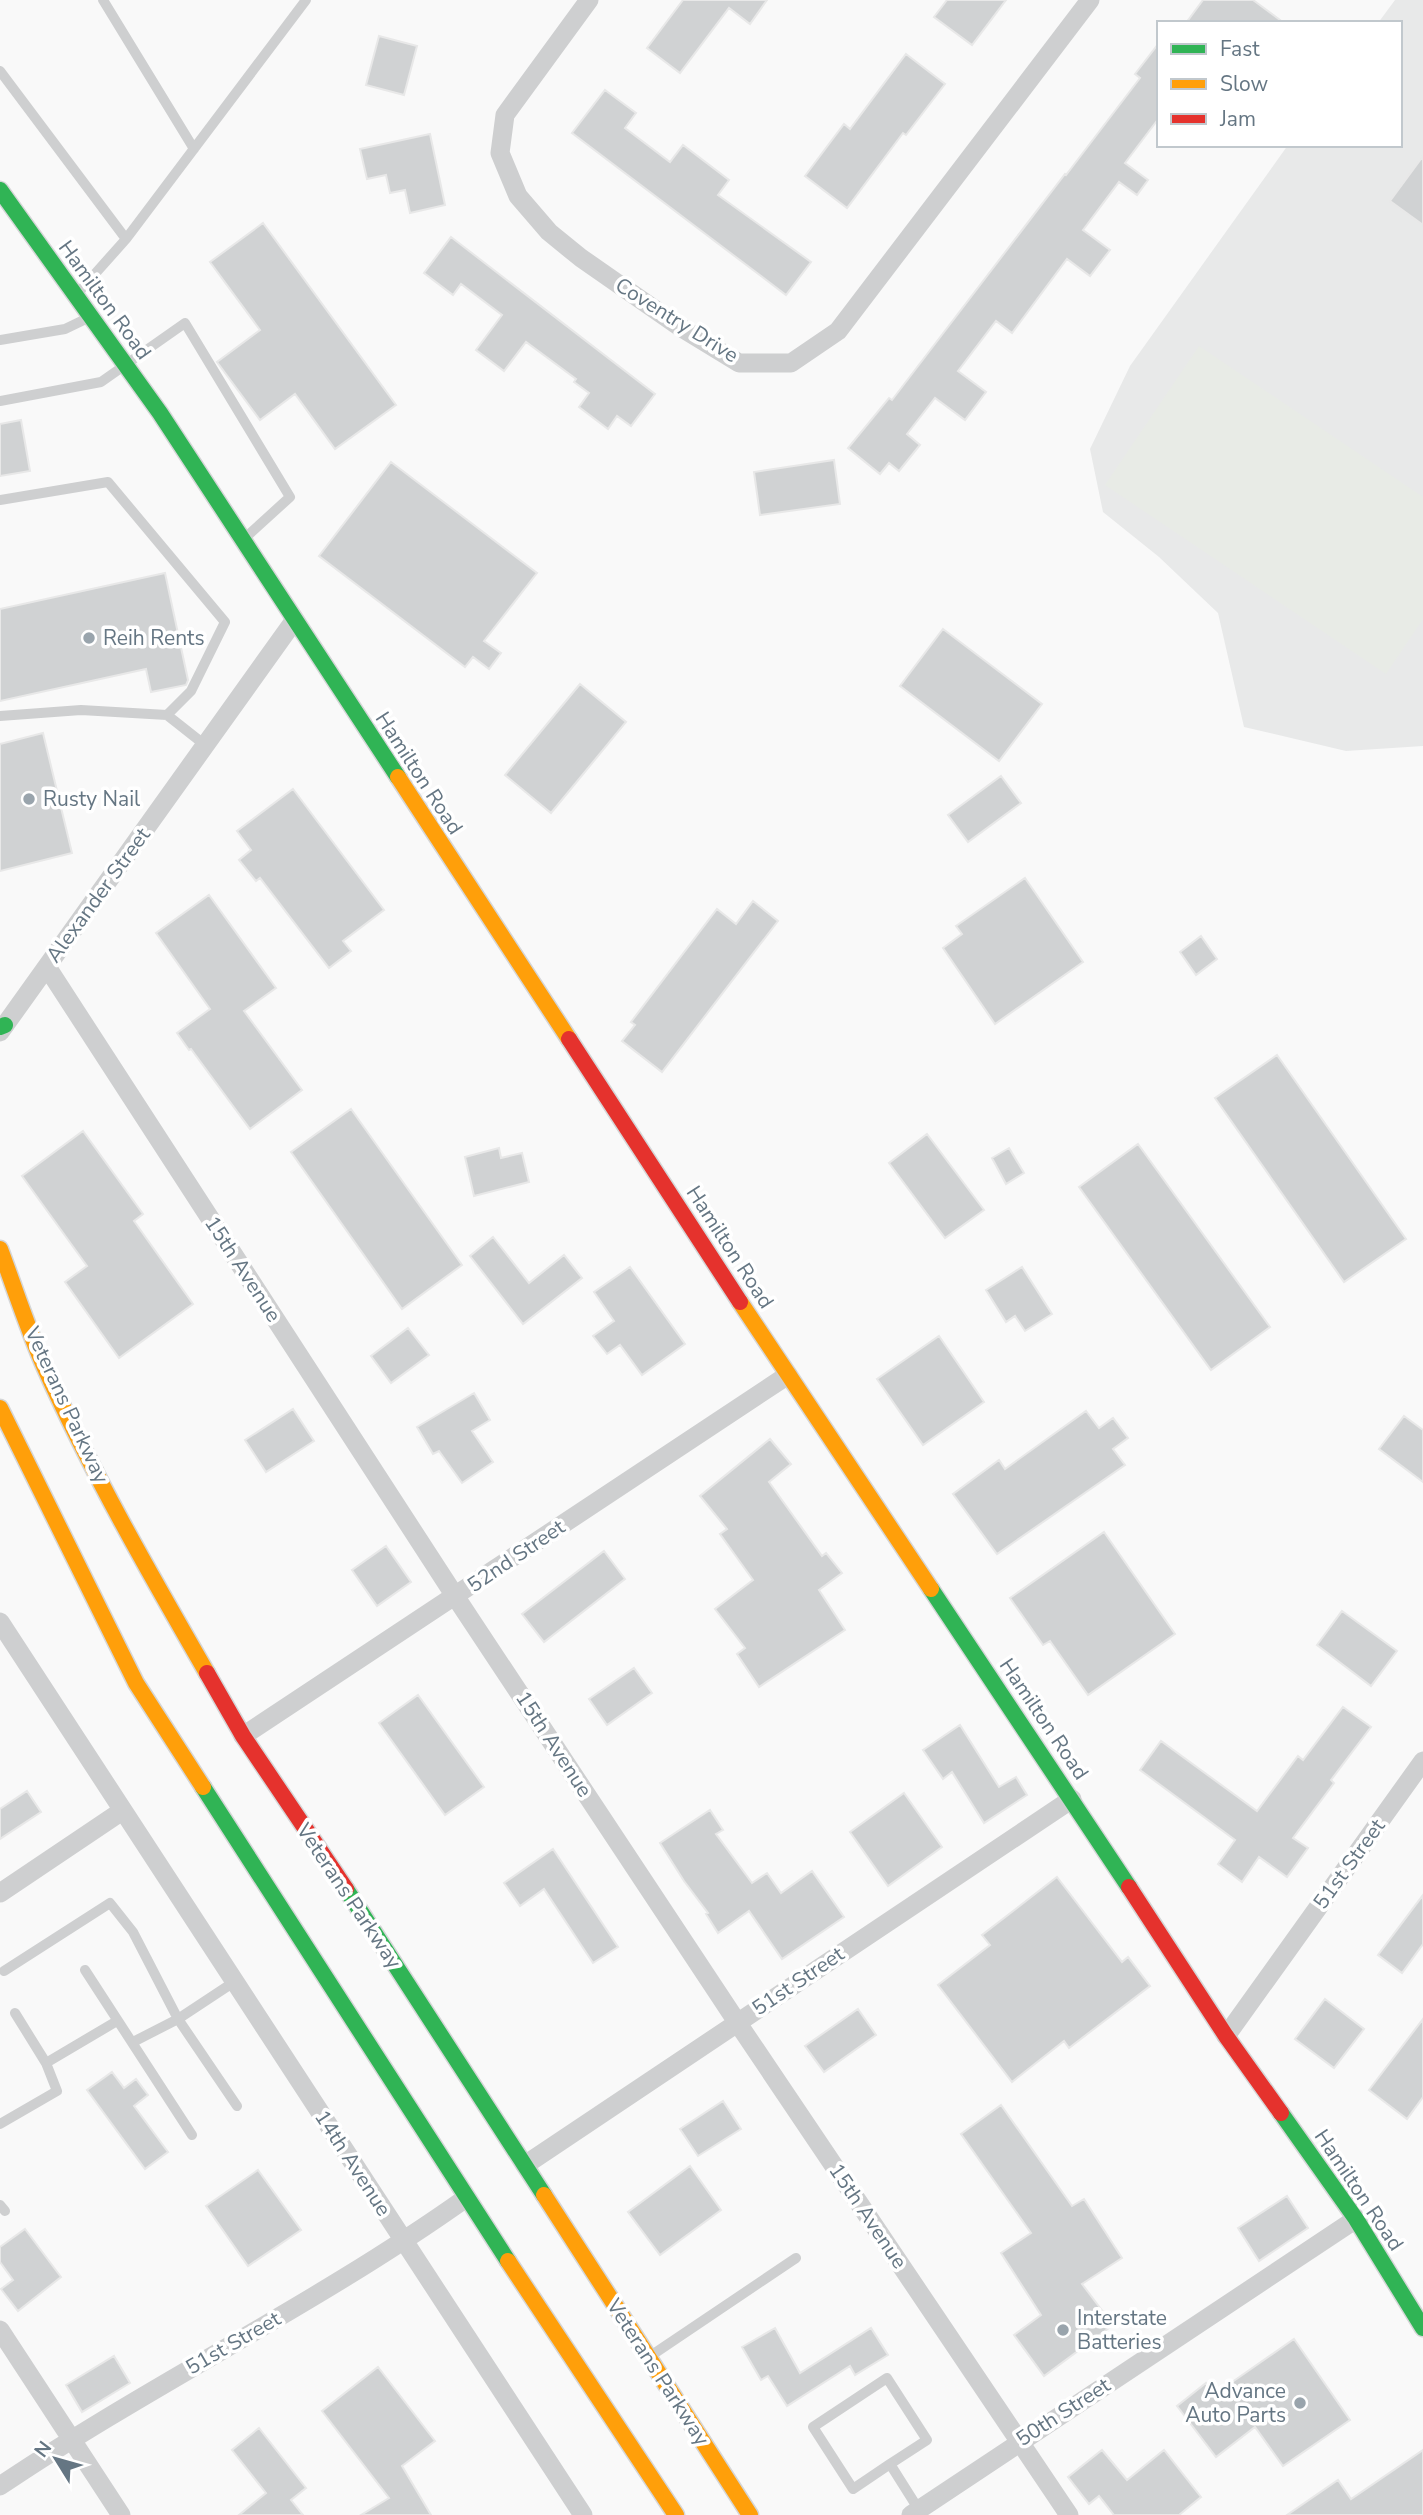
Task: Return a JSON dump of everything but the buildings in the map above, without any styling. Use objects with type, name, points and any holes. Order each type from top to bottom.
[{"type":"main road","name":"Hamilton Road","points":[[0,190],[13,217],[76,296],[160,414],[788,1374],[1072,1799],[1226,2036],[1356,2219],[1423,2328]]},
{"type":"main road","name":"Veterans Parkway","points":[[0,1249],[44,1366],[60,1400],[138,1550],[243,1736],[373,1930],[750,2515]]},
{"type":"main road","points":[[0,1408],[136,1683],[466,2198],[676,2515]]},
{"type":"street","name":"Coventry Drive","points":[[589,0],[505,115],[500,153],[518,197],[549,232],[581,258],[680,327],[739,363],[791,363],[838,331],[1090,0]]},
{"type":"street","name":"Alexander Street","points":[[2,1028],[295,621]]},
{"type":"street","name":"15th Avenue","points":[[47,967],[455,1596],[737,2022],[1069,2515]]},
{"type":"street","name":"52nd Street","points":[[243,1736],[788,1374]]},
{"type":"street","points":[[0,1622],[122,1811],[0,1893]]},
{"type":"street","name":"51st Street","points":[[1226,2036],[1423,1761]]},
{"type":"street","name":"51st Street","points":[[525,2165],[1072,1799]]},
{"type":"street","name":"14th Avenue","points":[[122,1811],[583,2515]]},
{"type":"street","name":"51st Street","points":[[0,2486],[71,2438],[405,2241],[466,2198]]},
{"type":"street","name":"50th Street","points":[[915,2512],[1356,2219]]},
{"type":"street","points":[[0,2330],[121,2515]]},
{"type":"lane","points":[[103,0],[194,149]]},
{"type":"lane","points":[[76,296],[126,239],[306,0]]},
{"type":"lane","points":[[0,71],[126,239]]},
{"type":"lane","points":[[0,340],[65,329],[91,317]]},
{"type":"lane","points":[[0,401],[101,382],[185,323],[290,496],[242,541]]},
{"type":"lane","points":[[0,500],[108,482],[225,622],[191,691],[167,715]]},
{"type":"lane","points":[[0,716],[81,710],[167,715],[205,746]]},
{"type":"lane","points":[[4,1971],[110,1903],[133,1932],[178,2019],[237,2106]]},
{"type":"lane","points":[[85,1970],[192,2135]]},
{"type":"lane","points":[[132,2042],[178,2019],[234,1982]]},
{"type":"lane","points":[[0,2124],[57,2091],[46,2063],[15,2013]]},
{"type":"lane","points":[[46,2063],[117,2021]]},
{"type":"lane","points":[[649,2357],[796,2258]]},
{"type":"lane","points":[[887,2378],[928,2440],[890,2464],[853,2489],[813,2427],[887,2378]]},
{"type":"lane","points":[[890,2464],[915,2512]]},
{"type":"shaded area","points":[[1395,0],[1423,0],[1423,746],[1346,751],[1244,727],[1218,613],[1159,557],[1103,512],[1090,449],[1130,366],[1287,147],[1402,147],[1402,21],[1379,21]]},
{"type":"shaded area","points":[[1199,346],[1423,497],[1423,619],[1386,674],[1105,485]]},
{"type":"traffic: fast","points":[[0,190],[160,413],[398,777]]},
{"type":"traffic: fast","points":[[0,1027],[5,1025]]},
{"type":"traffic: fast","points":[[931,1589],[1129,1887]]},
{"type":"traffic: fast","points":[[203,1787],[508,2261]]},
{"type":"traffic: fast","points":[[346,1889],[544,2195]]},
{"type":"traffic: fast","points":[[1281,2113],[1356,2219],[1423,2328]]},
{"type":"traffic: slow","points":[[398,777],[569,1039]]},
{"type":"traffic: slow","points":[[0,1249],[45,1368],[82,1446],[122,1523],[207,1673]]},
{"type":"traffic: slow","points":[[740,1302],[931,1589]]},
{"type":"traffic: slow","points":[[0,1408],[136,1683],[203,1787]]},
{"type":"traffic: slow","points":[[544,2195],[750,2515]]},
{"type":"traffic: slow","points":[[508,2261],[676,2515]]},
{"type":"traffic: jam","points":[[569,1039],[740,1302]]},
{"type":"traffic: jam","points":[[207,1673],[243,1736],[346,1889]]},
{"type":"traffic: jam","points":[[1129,1887],[1226,2036],[1281,2113]]},
{"type":"place","name":"Reih Rents","points":[[89,638]]},
{"type":"place","name":"Rusty Nail","points":[[29,799]]},
{"type":"place","name":"Interstate Batteries","points":[[1063,2330]]},
{"type":"place","name":"Advance Auto Parts","points":[[1300,2403]]}]
